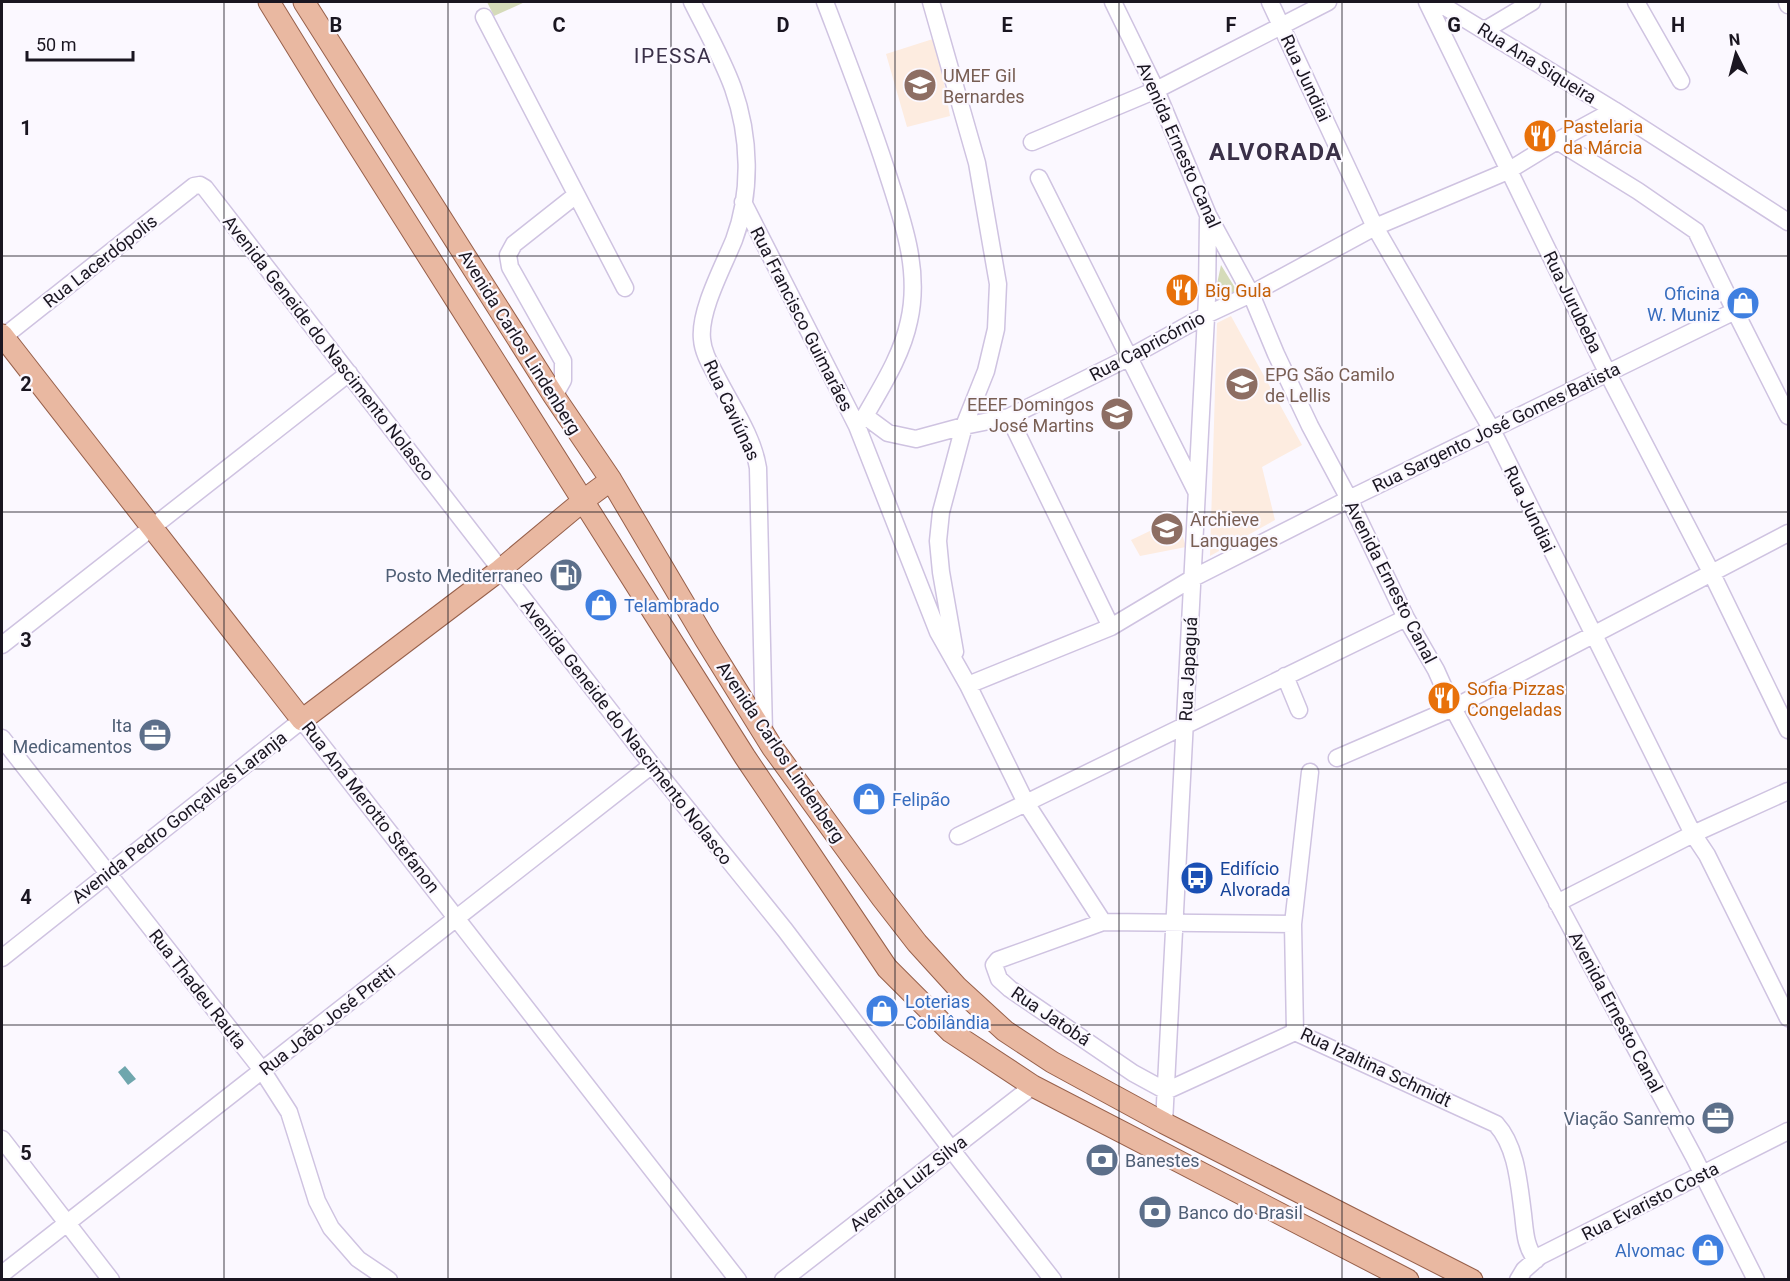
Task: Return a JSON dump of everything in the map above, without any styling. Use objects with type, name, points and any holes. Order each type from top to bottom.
[{"type":"main road","name":"Avenida Carlos Lindenberg","points":[[269,2],[745,757],[887,968],[951,1032],[1033,1086],[1408,1280]]},
{"type":"main road","name":"Avenida Carlos Lindenberg","points":[[304,2],[554,396],[611,480],[705,639],[764,733],[882,898],[917,943],[957,987],[1005,1031],[1052,1062],[1164,1123],[1472,1280]]},
{"type":"main road","name":"Rua Ana Merotto Stefanon","points":[[2,337],[302,720]]},
{"type":"main road","name":"Avenida Pedro Gonçalves Laranja","points":[[302,720],[500,570],[611,480]]},
{"type":"street","points":[[692,2],[727,72],[741,114],[746,158],[743,202]]},
{"type":"street","points":[[825,2],[867,111],[909,242],[914,286],[909,322],[899,353],[861,421]]},
{"type":"street","points":[[931,2],[977,163],[998,284],[996,329],[986,371],[964,426],[941,512],[938,541],[940,572],[957,664],[1026,803],[1102,922]]},
{"type":"street","name":"Avenida Ernesto Canal","points":[[1113,2],[1156,90],[1208,215],[1251,294],[1275,354],[1349,499],[1406,618],[1436,670],[1453,708],[1702,1173],[1756,1280]]},
{"type":"street","name":"Rua Jundiai","points":[[1270,2],[1375,227],[1492,430],[1592,634],[1693,834],[1707,855],[1788,1018]]},
{"type":"street","points":[[1032,142],[1156,90],[1328,2]]},
{"type":"street","name":"Rua Jurubeba","points":[[1427,2],[1607,372],[1711,572],[1788,730]]},
{"type":"street","name":"Rua Ana Siqueira","points":[[1437,2],[1614,110],[1788,222]]},
{"type":"street","points":[[1485,30],[1532,2]]},
{"type":"street","points":[[1636,2],[1681,81]]},
{"type":"street","points":[[484,17],[625,288]]},
{"type":"street","name":"Rua Capricórnio","points":[[861,421],[888,433],[916,439],[1009,417],[1130,357],[1375,227],[1508,171],[1614,110]]},
{"type":"street","points":[[1557,141],[1638,191],[1696,231],[1788,416]]},
{"type":"street","points":[[1039,178],[1197,493]]},
{"type":"street","name":"Rua Lacerdópolis","points":[[2,337],[194,186],[200,185]]},
{"type":"street","name":"Avenida Geneide do Nascimento Nolasco","points":[[200,185],[207,190],[652,765],[785,930],[1053,1280]]},
{"type":"street","points":[[554,396],[563,380],[563,361],[510,267],[508,255],[514,244],[576,195]]},
{"type":"street","name":"Rua Francisco Guimarães","points":[[743,202],[861,421],[938,632],[957,664]]},
{"type":"street","name":"Rua Caviúnas","points":[[743,202],[735,237],[704,316],[702,338],[708,360],[750,441],[758,468],[764,733]]},
{"type":"street","name":"Rua Japaguá","points":[[1164,1123],[1206,315],[1208,215]]},
{"type":"street","name":"Rua Sargento José Gomes Batista","points":[[968,685],[1111,627],[1192,578],[1735,311]]},
{"type":"street","points":[[2,645],[349,373]]},
{"type":"street","points":[[1009,417],[1111,627]]},
{"type":"street","points":[[1337,758],[1453,708],[1788,533]]},
{"type":"street","points":[[958,836],[1406,618]]},
{"type":"street","points":[[1285,676],[1299,710]]},
{"type":"street","name":"Avenida Pedro Gonçalves Laranja","points":[[2,958],[302,720]]},
{"type":"street","name":"Rua Ana Merotto Stefanon","points":[[302,720],[738,1280]]},
{"type":"street","name":"Rua Thadeu Rauta","points":[[2,738],[262,1070],[289,1112],[317,1201],[326,1219],[365,1275],[388,1280]]},
{"type":"street","name":"Rua João José Pretti","points":[[2,1274],[652,765]]},
{"type":"street","name":"Rua Izaltina Schmidt","points":[[1310,772],[1293,924],[1294,1032],[1496,1124],[1509,1143],[1519,1186],[1525,1237],[1528,1248],[1536,1260]]},
{"type":"street","points":[[1557,903],[1693,834],[1788,791]]},
{"type":"street","name":"Rua Jatobá","points":[[1166,1091],[1133,1073],[1018,995],[999,979],[994,965],[998,960],[1102,922],[1293,924]]},
{"type":"street","points":[[1166,1091],[1294,1032]]},
{"type":"street","name":"Avenida Luiz Silva","points":[[783,1280],[1033,1086]]},
{"type":"street","name":"Rua Evaristo Costa","points":[[1518,1280],[1524,1270],[1536,1260],[1702,1173],[1788,1131]]},
{"type":"street","points":[[2,1139],[111,1280]]},
{"type":"shaded area","name":"UMEF Gil Bernardes","points":[[936,38],[950,116],[907,127],[886,54]]},
{"type":"shaded area","name":"EPG São Camilo de Lellis","points":[[1231,316],[1302,445],[1262,467],[1275,520],[1210,556],[1217,323]]},
{"type":"shaded area","name":"Archieve Languages","points":[[1177,518],[1186,547],[1140,556],[1131,540]]},
{"type":"green space","points":[[487,2],[525,2],[494,16]]},
{"type":"green space","points":[[1221,265],[1237,291],[1213,303]]},
{"type":"water","points":[[125,1066],[136,1079],[128,1085],[118,1072]]},
{"type":"place","name":"UMEF Gil Bernardes","points":[[920,85]]},
{"type":"place","name":"Pastelaria da Márcia","points":[[1540,136]]},
{"type":"place","name":"Big Gula","points":[[1182,290]]},
{"type":"place","name":"Oficina W. Muniz","points":[[1743,303]]},
{"type":"place","name":"EPG São Camilo de Lellis","points":[[1242,384]]},
{"type":"place","name":"EEEF Domingos José Martins","points":[[1117,414]]},
{"type":"place","name":"Archieve Languages","points":[[1167,529]]},
{"type":"place","name":"Posto Mediterraneo","points":[[566,575]]},
{"type":"place","name":"Telambrado","points":[[601,605]]},
{"type":"place","name":"Sofia Pizzas Congeladas","points":[[1444,698]]},
{"type":"place","name":"Ita Medicamentos","points":[[155,735]]},
{"type":"place","name":"Felipão","points":[[869,799]]},
{"type":"place","name":"Edifício Alvorada","points":[[1197,878]]},
{"type":"place","name":"Loterias Cobilândia","points":[[882,1011]]},
{"type":"place","name":"Viação Sanremo","points":[[1718,1118]]},
{"type":"place","name":"Banestes","points":[[1102,1160]]},
{"type":"place","name":"Banco do Brasil","points":[[1155,1212]]},
{"type":"place","name":"Alvomac","points":[[1708,1250]]},
{"type":"district","name":"IPESSA","points":[[673,56]]},
{"type":"district","name":"ALVORADA","points":[[1276,152]]}]
